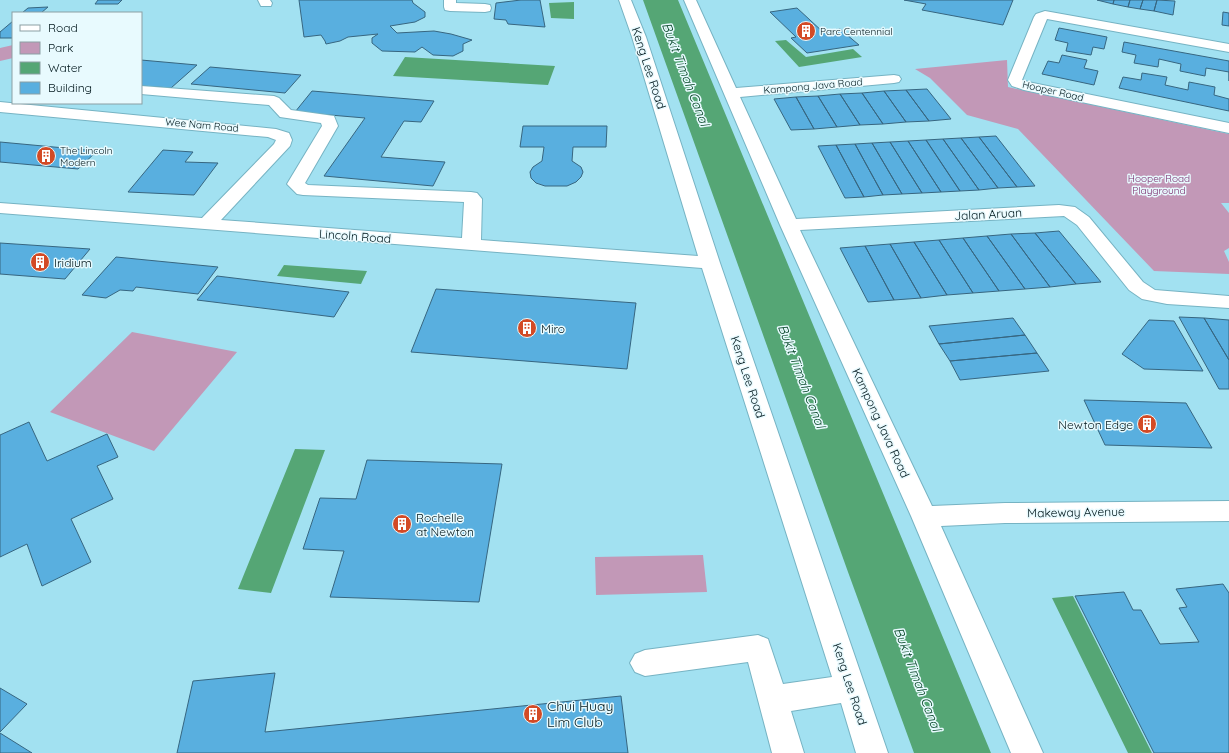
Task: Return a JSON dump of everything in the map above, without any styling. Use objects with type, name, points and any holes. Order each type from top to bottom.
[{"type":"street","name":"Keng Lee Road","points":[[625,0],[651,73],[710,264],[872,753]]},
{"type":"street","name":"Kampong Java Road","points":[[690,0],[790,225],[924,516],[1027,753]]},
{"type":"street","points":[[450,4],[485,8]]},
{"type":"street","name":"Hooper Road","points":[[1229,48],[1045,15],[1041,17],[1015,80],[1017,83],[1024,86],[1229,128]]},
{"type":"street","name":"Kampong Java Road","points":[[732,93],[894,79]]},
{"type":"street","points":[[142,90],[274,101],[286,114],[328,119],[330,126],[296,184],[303,190],[471,197],[474,199],[471,244]]},
{"type":"street","name":"Wee Nam Road","points":[[0,107],[270,132],[283,136],[284,140],[282,146],[206,225]]},
{"type":"street","name":"Lincoln Road","points":[[0,208],[710,264]]},
{"type":"street","name":"Jalan Aruan","points":[[790,225],[1059,210],[1069,212],[1083,221],[1136,286],[1150,295],[1167,298],[1229,302]]},
{"type":"street","name":"Makeway Avenue","points":[[924,516],[1005,513],[1229,511]]},
{"type":"street","points":[[645,663],[758,648],[774,699],[788,753]]},
{"type":"street","points":[[774,699],[851,688]]},
{"type":"green space","points":[[12,45],[12,58],[0,61],[0,48]]},
{"type":"green space","name":"Hooper Road Playground","points":[[1007,60],[1008,87],[1229,134],[1229,203],[1221,203],[1229,213],[1229,248],[1224,251],[1229,262],[1229,274],[1154,271],[1018,129],[967,115],[930,78],[915,69]]},
{"type":"green space","points":[[132,332],[237,352],[154,451],[50,412]]},
{"type":"green space","points":[[703,555],[707,592],[596,595],[595,557]]},
{"type":"water","name":"Bukit Timah Canal","points":[[643,0],[678,0],[991,753],[914,753]]},
{"type":"water","points":[[574,2],[574,19],[551,18],[549,3]]},
{"type":"water","points":[[786,40],[806,57],[853,49],[862,57],[799,67],[775,41]]},
{"type":"water","points":[[405,57],[555,66],[548,85],[393,76]]},
{"type":"water","points":[[284,265],[367,271],[361,284],[277,276]]},
{"type":"water","points":[[295,449],[325,450],[271,593],[238,589]]},
{"type":"water","points":[[1073,596],[1152,753],[1128,753],[1052,598]]},
{"type":"building","points":[[98,0],[122,0],[118,4],[95,4]]},
{"type":"building","points":[[299,0],[412,0],[413,3],[425,12],[425,17],[415,22],[390,26],[397,33],[434,31],[472,40],[463,44],[463,51],[453,56],[433,55],[422,47],[415,52],[382,51],[372,43],[372,38],[378,34],[348,37],[340,41],[326,44],[321,35],[304,37]]},
{"type":"building","points":[[521,0],[540,0],[545,27],[508,24],[506,20],[494,19],[496,3]]},
{"type":"building","points":[[904,0],[1013,0],[1003,25],[922,10],[926,4]]},
{"type":"building","points":[[1097,0],[1114,0],[1113,4]]},
{"type":"building","points":[[1114,0],[1130,0],[1128,7],[1113,4]]},
{"type":"building","points":[[1130,0],[1143,0],[1140,9],[1128,7]]},
{"type":"building","points":[[1143,0],[1157,0],[1154,11],[1140,9]]},
{"type":"building","points":[[1157,0],[1175,1],[1173,15],[1154,11]]},
{"type":"building","points":[[48,7],[42,12],[23,12],[28,8]]},
{"type":"building","name":"Parc Centennial","points":[[797,8],[823,32],[840,29],[859,45],[807,53],[791,38],[796,37],[770,12]]},
{"type":"building","points":[[1223,12],[1229,13],[1229,26],[1222,25]]},
{"type":"building","points":[[12,22],[12,38],[0,38],[0,32]]},
{"type":"building","points":[[1059,28],[1107,37],[1104,49],[1093,47],[1091,55],[1066,51],[1068,43],[1055,40]]},
{"type":"building","points":[[1124,42],[1229,61],[1229,72],[1206,68],[1205,76],[1180,71],[1181,64],[1159,59],[1158,67],[1134,63],[1136,55],[1122,52]]},
{"type":"building","points":[[1062,55],[1087,60],[1084,68],[1098,71],[1094,85],[1042,74],[1048,61],[1059,63]]},
{"type":"building","points":[[142,60],[197,65],[171,88],[142,86]]},
{"type":"building","points":[[210,67],[301,75],[285,93],[191,84]]},
{"type":"building","points":[[1142,73],[1167,77],[1165,85],[1188,90],[1189,82],[1215,87],[1214,95],[1229,99],[1229,111],[1119,88],[1123,77],[1141,80]]},
{"type":"building","points":[[927,89],[951,119],[929,121],[906,90]]},
{"type":"building","points":[[906,90],[929,121],[906,122],[884,91]]},
{"type":"building","points":[[312,91],[434,101],[421,122],[404,121],[381,157],[445,162],[433,186],[324,176],[365,118],[295,112]]},
{"type":"building","points":[[884,91],[906,122],[883,124],[862,93]]},
{"type":"building","points":[[862,93],[883,124],[860,125],[840,94]]},
{"type":"building","points":[[840,94],[860,125],[837,127],[818,96]]},
{"type":"building","points":[[818,96],[837,127],[814,129],[796,97]]},
{"type":"building","points":[[796,97],[814,129],[791,130],[774,99]]},
{"type":"building","points":[[523,126],[607,126],[606,147],[573,147],[572,161],[581,167],[583,172],[581,177],[576,182],[567,186],[545,186],[536,183],[531,178],[530,172],[533,167],[542,161],[544,147],[520,147]]},
{"type":"building","points":[[996,136],[1035,186],[1017,187],[979,137]]},
{"type":"building","points":[[979,137],[1017,187],[998,188],[961,138]]},
{"type":"building","points":[[961,138],[998,188],[979,190],[943,139]]},
{"type":"building","points":[[943,139],[979,190],[960,191],[926,140]]},
{"type":"building","points":[[926,140],[960,191],[941,192],[908,141]]},
{"type":"building","points":[[908,141],[941,192],[922,193],[890,142]]},
{"type":"building","name":"The Lincoln Modern","points":[[0,142],[97,151],[78,169],[0,162]]},
{"type":"building","points":[[890,142],[922,193],[902,194],[872,143]]},
{"type":"building","points":[[872,143],[902,194],[883,195],[855,144]]},
{"type":"building","points":[[855,144],[883,195],[864,197],[836,145]]},
{"type":"building","points":[[836,145],[864,197],[845,198],[818,146]]},
{"type":"building","points":[[163,150],[193,152],[185,162],[218,163],[194,195],[128,192]]},
{"type":"building","points":[[1059,231],[1101,282],[1076,284],[1035,233]]},
{"type":"building","points":[[1035,233],[1076,284],[1050,287],[1011,234]]},
{"type":"building","points":[[1011,234],[1050,287],[1025,289],[987,236]]},
{"type":"building","points":[[987,236],[1025,289],[999,291],[963,238]]},
{"type":"building","points":[[963,238],[999,291],[973,293],[939,240]]},
{"type":"building","points":[[939,240],[973,293],[947,295],[914,242]]},
{"type":"building","points":[[914,242],[947,295],[921,298],[890,244]]},
{"type":"building","name":"Iridium","points":[[0,243],[90,249],[65,279],[0,274]]},
{"type":"building","points":[[890,244],[921,298],[894,300],[865,246]]},
{"type":"building","points":[[865,246],[894,300],[868,302],[840,248]]},
{"type":"building","points":[[116,257],[218,267],[198,294],[136,287],[133,291],[120,290],[106,298],[82,295]]},
{"type":"building","points":[[217,276],[349,292],[334,317],[197,300]]},
{"type":"building","name":"Miro","points":[[436,289],[636,303],[627,369],[411,352]]},
{"type":"building","points":[[1179,317],[1204,318],[1229,360],[1229,389],[1219,389]]},
{"type":"building","points":[[1013,318],[1025,335],[939,344],[929,326]]},
{"type":"building","points":[[1204,318],[1229,320],[1229,360]]},
{"type":"building","points":[[1149,320],[1174,321],[1203,371],[1144,369],[1122,354]]},
{"type":"building","points":[[1025,335],[1037,353],[950,361],[939,344]]},
{"type":"building","points":[[1037,353],[1049,371],[960,380],[950,361]]},
{"type":"building","name":"Newton Edge","points":[[1084,400],[1186,403],[1212,448],[1105,445]]},
{"type":"building","points":[[29,422],[47,461],[107,434],[118,457],[97,466],[113,499],[71,519],[91,562],[42,586],[27,544],[0,557],[0,435]]},
{"type":"building","name":"Rochelle at Newton","points":[[367,460],[502,464],[479,602],[330,597],[344,551],[303,549],[320,498],[356,499]]},
{"type":"building","points":[[1223,584],[1229,593],[1229,753],[1154,753],[1075,596],[1124,592],[1133,610],[1141,610],[1160,644],[1199,642],[1179,608],[1187,607],[1176,589]]},
{"type":"building","name":"Chui Huay Lim Club","points":[[275,673],[265,732],[621,696],[628,753],[177,753],[193,681]]},
{"type":"building","points":[[0,688],[27,704],[0,732]]},
{"type":"building","points":[[0,733],[32,753],[0,753]]},
{"type":"place","name":"Parc Centennial","points":[[806,31]]},
{"type":"place","name":"The Lincoln Modern","points":[[46,156]]},
{"type":"place","name":"Iridium","points":[[40,262]]},
{"type":"place","name":"Miro","points":[[527,328]]},
{"type":"place","name":"Newton Edge","points":[[1147,424]]},
{"type":"place","name":"Rochelle at Newton","points":[[402,524]]},
{"type":"place","name":"Chui Huay Lim Club","points":[[533,714]]}]
